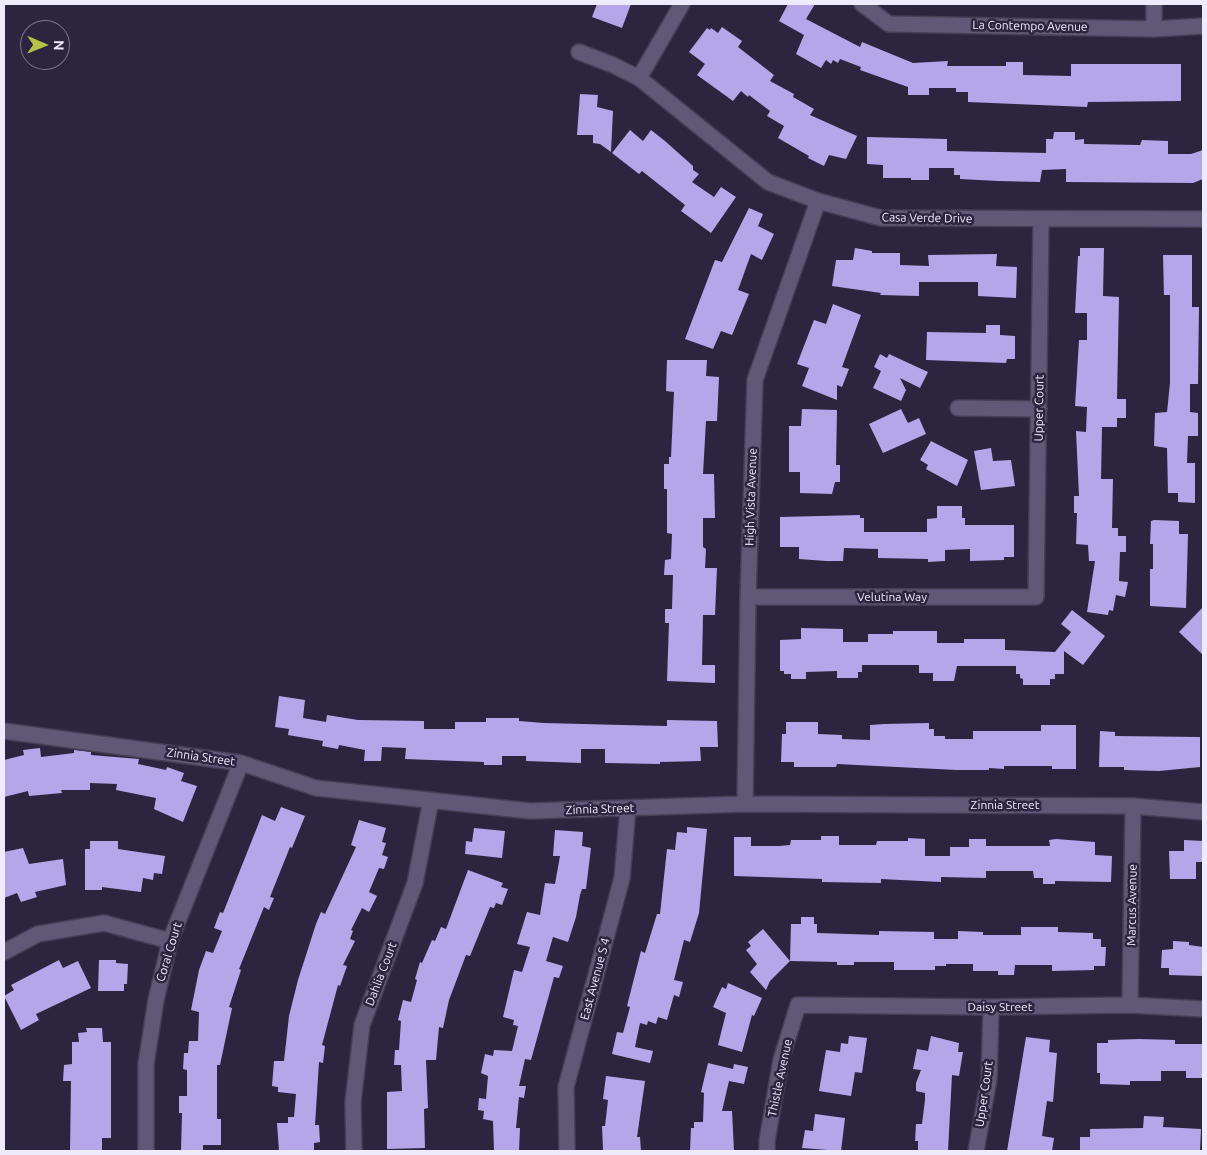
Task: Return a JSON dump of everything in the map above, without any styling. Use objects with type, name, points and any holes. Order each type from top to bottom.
[{"type":"street","points":[[639,78],[682,4]]},
{"type":"street","name":"La Contempo Avenue","points":[[862,4],[889,24],[1154,29],[1203,26]]},
{"type":"street","points":[[1154,4],[1154,29]]},
{"type":"street","name":"Casa Verde Drive","points":[[579,52],[639,78],[768,182],[818,201],[881,218],[1041,220],[1203,219]]},
{"type":"street","name":"High Vista Avenue","points":[[745,804],[748,597],[755,380],[818,201]]},
{"type":"street","name":"Upper Court","points":[[1036,597],[1041,220]]},
{"type":"street","points":[[958,408],[1039,409]]},
{"type":"street","name":"Velutina Way","points":[[748,597],[1036,597]]},
{"type":"street","name":"Zinnia Street","points":[[4,731],[241,763],[316,788],[530,811],[745,804],[1134,806],[1203,812]]},
{"type":"street","name":"Coral Court","points":[[146,1151],[146,1064],[156,1000],[170,941],[241,763]]},
{"type":"street","name":"Dahlia Court","points":[[354,1151],[353,1102],[362,1025],[415,883],[431,800]]},
{"type":"street","name":"Marcus Avenue","points":[[1130,1004],[1134,806]]},
{"type":"street","name":"East Avenue S 4","points":[[567,1151],[566,1087],[622,878],[628,808]]},
{"type":"street","points":[[4,952],[38,934],[104,923],[170,941]]},
{"type":"street","name":"Daisy Street","points":[[798,1005],[991,1007],[1130,1004],[1203,1008]]},
{"type":"street","name":"Thistle Avenue","points":[[767,1151],[767,1141],[782,1060],[798,1005]]},
{"type":"street","name":"Upper Court","points":[[976,1151],[988,1079],[991,1007]]},
{"type":"building","points":[[597,4],[631,4],[622,28],[592,17]]},
{"type":"building","points":[[788,4],[815,4],[806,19],[860,47],[862,42],[913,63],[948,61],[947,66],[1006,66],[1006,62],[1023,62],[1023,75],[1071,76],[1071,64],[1181,64],[1181,101],[1088,102],[1087,107],[968,102],[968,92],[956,92],[956,88],[929,88],[929,95],[908,95],[908,87],[860,70],[861,67],[840,59],[838,63],[833,60],[831,64],[826,60],[821,68],[796,54],[804,35],[779,21]]},
{"type":"building","points":[[722,27],[742,41],[738,47],[774,75],[770,81],[794,94],[793,97],[814,109],[810,115],[857,136],[846,159],[829,155],[824,166],[808,158],[809,156],[778,138],[784,126],[767,116],[770,111],[749,95],[748,97],[741,91],[733,101],[697,75],[705,64],[689,52],[707,28],[710,30],[711,28],[718,33]]},
{"type":"building","points":[[580,94],[598,95],[597,107],[613,111],[611,152],[600,144],[593,143],[593,135],[577,135]]},
{"type":"building","points":[[630,130],[643,141],[651,130],[665,141],[693,166],[693,170],[699,174],[692,182],[714,197],[721,187],[736,197],[711,233],[681,211],[685,205],[642,171],[639,174],[612,153]]},
{"type":"building","points":[[1054,132],[1075,132],[1075,140],[1084,139],[1084,144],[1140,145],[1142,140],[1168,141],[1168,154],[1191,154],[1203,150],[1203,179],[1193,183],[1066,182],[1066,169],[1042,170],[1040,182],[998,181],[960,179],[960,175],[954,175],[954,168],[929,168],[929,180],[911,180],[911,178],[883,178],[883,165],[867,164],[867,137],[947,139],[947,151],[1046,153],[1046,139],[1053,139]]},
{"type":"building","points":[[749,208],[763,214],[758,226],[774,234],[762,260],[751,254],[738,290],[749,294],[732,335],[721,331],[713,349],[685,339],[715,260],[722,262]]},
{"type":"building","points":[[855,248],[872,251],[872,253],[900,253],[900,265],[929,266],[928,255],[997,254],[996,266],[1017,267],[1016,298],[978,296],[978,282],[919,282],[919,296],[880,295],[881,293],[832,286],[836,260],[853,260]]},
{"type":"building","points":[[1080,248],[1104,248],[1103,296],[1119,297],[1117,399],[1126,399],[1126,418],[1117,418],[1117,427],[1102,427],[1101,479],[1113,479],[1112,528],[1118,528],[1118,536],[1126,536],[1126,552],[1120,552],[1119,581],[1128,582],[1125,597],[1116,595],[1113,611],[1109,610],[1108,615],[1087,612],[1095,561],[1089,561],[1088,545],[1076,544],[1077,513],[1074,513],[1074,496],[1079,496],[1076,431],[1086,432],[1087,407],[1075,406],[1079,340],[1087,340],[1087,313],[1075,313]]},
{"type":"building","points":[[1163,255],[1192,255],[1192,307],[1199,307],[1198,384],[1190,384],[1190,412],[1198,413],[1198,436],[1188,436],[1187,463],[1195,463],[1195,503],[1178,502],[1178,493],[1168,493],[1167,448],[1154,446],[1155,413],[1167,412],[1170,383],[1170,295],[1164,295]]},
{"type":"building","points":[[833,304],[861,315],[842,367],[849,369],[842,387],[837,385],[837,400],[802,386],[809,368],[797,364],[814,320],[826,324]]},
{"type":"building","points":[[986,325],[1000,325],[1000,335],[1015,336],[1015,359],[1007,359],[1006,363],[926,360],[927,332],[986,333]]},
{"type":"building","points":[[880,354],[887,358],[889,354],[928,372],[920,388],[900,378],[906,390],[901,401],[873,388],[881,371],[874,367]]},
{"type":"building","points":[[667,360],[707,360],[706,376],[719,377],[717,421],[706,421],[703,474],[714,474],[715,518],[703,518],[703,547],[706,549],[705,568],[717,568],[715,615],[703,615],[702,665],[715,665],[715,683],[667,681],[669,623],[665,623],[665,609],[672,609],[673,575],[664,575],[665,560],[671,559],[672,534],[667,533],[667,489],[664,489],[664,464],[669,464],[669,457],[671,457],[674,392],[666,391]]},
{"type":"building","points":[[802,409],[837,410],[836,465],[840,465],[840,482],[835,482],[832,494],[800,493],[800,472],[789,472],[789,426],[801,426]]},
{"type":"building","points":[[901,409],[908,423],[919,418],[926,434],[883,453],[869,424]]},
{"type":"building","points":[[931,441],[968,460],[957,486],[926,469],[928,465],[920,460]]},
{"type":"building","points":[[991,448],[993,461],[1011,460],[1015,486],[981,490],[974,451]]},
{"type":"building","points":[[937,506],[962,506],[962,518],[965,518],[965,525],[1014,525],[1014,557],[1004,557],[1004,560],[970,561],[970,549],[945,550],[945,561],[928,562],[928,559],[878,558],[878,549],[844,548],[843,561],[826,561],[799,559],[799,547],[780,547],[780,517],[860,515],[860,518],[864,518],[864,532],[927,532],[927,519],[937,518]]},
{"type":"building","points":[[1151,521],[1179,521],[1179,534],[1188,534],[1186,608],[1150,606],[1150,569],[1153,569],[1153,544],[1150,544]]},
{"type":"building","points":[[1203,607],[1203,655],[1179,632]]},
{"type":"building","points":[[1072,610],[1105,636],[1083,665],[1064,651],[1064,674],[1055,674],[1055,679],[1050,679],[1050,685],[1023,685],[1023,679],[1020,678],[1020,674],[1016,674],[1016,666],[957,666],[954,681],[933,681],[933,673],[919,673],[919,665],[862,665],[862,672],[858,672],[858,678],[837,678],[837,671],[806,672],[806,679],[791,679],[791,674],[784,674],[784,671],[780,671],[780,640],[801,639],[801,628],[843,629],[843,642],[868,642],[868,634],[893,634],[893,631],[937,631],[937,643],[964,643],[964,639],[1005,639],[1005,650],[1055,652],[1071,632],[1061,624]]},
{"type":"building","points":[[279,696],[305,700],[303,718],[326,722],[327,715],[358,720],[424,721],[424,729],[455,729],[455,722],[486,722],[486,718],[519,718],[519,721],[544,723],[667,726],[667,720],[717,721],[718,747],[700,747],[701,761],[660,762],[660,764],[605,763],[605,749],[581,749],[581,763],[526,761],[526,756],[502,756],[502,765],[484,765],[484,762],[405,759],[406,748],[382,747],[381,761],[364,761],[365,750],[339,745],[338,749],[322,746],[323,741],[288,735],[289,729],[275,727]]},
{"type":"building","points":[[786,722],[818,722],[818,734],[842,735],[842,739],[870,740],[870,725],[929,723],[929,729],[934,729],[934,736],[945,736],[945,739],[973,739],[973,731],[1041,731],[1041,725],[1076,725],[1076,769],[1052,769],[1052,766],[1004,766],[1004,769],[957,770],[837,764],[836,767],[794,767],[794,762],[781,762],[782,734],[786,734]]},
{"type":"building","points":[[1100,731],[1115,732],[1115,736],[1200,737],[1200,767],[1159,771],[1124,770],[1124,767],[1099,767]]},
{"type":"building","points":[[40,748],[41,757],[74,753],[74,750],[91,752],[91,755],[139,759],[138,764],[166,770],[167,767],[184,773],[181,781],[197,786],[183,822],[154,809],[156,798],[116,790],[117,784],[90,783],[90,790],[61,790],[62,793],[29,796],[28,791],[4,797],[4,760],[24,755],[23,750]]},
{"type":"building","points":[[281,807],[305,816],[270,897],[274,898],[269,910],[264,907],[239,969],[241,970],[229,1007],[232,1008],[220,1065],[217,1065],[217,1119],[221,1119],[221,1145],[203,1145],[203,1151],[181,1151],[182,1113],[179,1113],[179,1096],[187,1096],[187,1070],[183,1069],[184,1053],[188,1053],[189,1041],[198,1041],[199,1012],[191,1010],[199,970],[206,951],[213,953],[222,931],[214,928],[220,912],[223,913],[262,815],[275,821]]},
{"type":"building","points":[[359,820],[386,828],[382,842],[386,843],[382,855],[388,857],[384,869],[379,868],[369,892],[377,896],[369,912],[362,908],[351,930],[353,931],[350,939],[355,941],[343,965],[347,966],[340,986],[338,985],[322,1045],[325,1046],[323,1063],[319,1062],[315,1125],[319,1125],[320,1142],[314,1143],[314,1151],[279,1151],[277,1123],[288,1123],[288,1117],[294,1117],[296,1094],[278,1092],[278,1087],[272,1086],[274,1061],[284,1061],[289,1016],[298,980],[321,912],[325,914],[356,847],[351,845]]},
{"type":"building","points":[[687,827],[707,829],[699,913],[690,942],[684,940],[674,980],[683,982],[679,997],[674,995],[667,1020],[658,1017],[656,1024],[648,1021],[647,1025],[640,1023],[635,1047],[653,1051],[650,1063],[612,1054],[617,1032],[623,1033],[630,1007],[627,1006],[641,951],[645,953],[657,914],[660,914],[667,849],[675,850],[677,832],[687,833]]},
{"type":"building","points":[[474,828],[505,831],[502,858],[465,854],[466,841],[472,842]]},
{"type":"building","points":[[555,830],[583,832],[582,846],[591,848],[586,889],[582,889],[568,942],[553,937],[546,961],[563,966],[559,978],[554,977],[531,1060],[525,1059],[519,1086],[526,1086],[524,1098],[519,1097],[516,1128],[520,1128],[519,1151],[494,1151],[493,1121],[483,1119],[484,1111],[478,1110],[479,1098],[486,1099],[488,1076],[481,1073],[485,1054],[493,1056],[494,1050],[512,1051],[518,1026],[513,1025],[514,1020],[503,1017],[514,970],[522,972],[530,947],[517,944],[527,912],[540,915],[545,883],[555,884],[560,856],[553,856]]},
{"type":"building","points":[[821,836],[839,836],[839,845],[876,845],[877,841],[908,841],[908,838],[925,839],[925,856],[950,856],[950,847],[969,847],[969,839],[986,839],[986,846],[1050,846],[1049,840],[1056,839],[1095,842],[1095,855],[1112,856],[1111,882],[1055,881],[1055,884],[1043,884],[1043,878],[1034,878],[1033,871],[986,871],[986,878],[941,877],[941,882],[881,879],[881,883],[822,882],[822,879],[734,876],[734,837],[751,837],[751,846],[779,846],[790,845],[791,840],[821,840]]},
{"type":"building","points":[[1184,840],[1203,841],[1203,862],[1196,862],[1196,879],[1170,879],[1169,851],[1184,851]]},
{"type":"building","points":[[90,841],[118,841],[118,849],[165,856],[162,874],[154,873],[153,880],[143,878],[141,892],[102,887],[102,890],[85,890],[85,849],[90,849]]},
{"type":"building","points":[[23,848],[29,864],[63,859],[66,885],[35,892],[37,897],[21,902],[17,893],[4,898],[4,852]]},
{"type":"building","points":[[468,870],[503,883],[501,887],[508,889],[502,905],[496,903],[494,908],[490,907],[470,956],[466,955],[449,1000],[443,1028],[439,1027],[436,1060],[426,1060],[428,1108],[424,1109],[425,1148],[387,1149],[387,1092],[402,1091],[401,1065],[394,1065],[395,1050],[399,1050],[401,1021],[398,1020],[403,1000],[411,1002],[420,962],[422,963],[432,940],[435,941],[441,927],[446,929]]},
{"type":"building","points":[[801,917],[814,917],[814,924],[817,924],[817,933],[879,935],[879,931],[934,932],[934,939],[958,939],[958,931],[983,932],[983,935],[1021,935],[1021,927],[1058,927],[1058,932],[1093,933],[1093,939],[1101,939],[1101,947],[1106,947],[1105,966],[1094,966],[1094,970],[1052,971],[1052,965],[1015,965],[1014,975],[998,975],[998,971],[973,971],[973,964],[946,964],[946,966],[935,966],[935,970],[894,970],[894,962],[854,962],[854,965],[837,965],[837,962],[790,961],[791,924],[801,924]]},
{"type":"building","points":[[763,929],[790,961],[770,981],[766,990],[750,972],[757,964],[746,950],[751,946],[748,942]]},
{"type":"building","points":[[1173,941],[1189,942],[1189,945],[1203,947],[1203,976],[1169,975],[1169,968],[1161,968],[1162,950],[1173,949]]},
{"type":"building","points":[[59,960],[63,968],[78,961],[91,988],[36,1014],[39,1020],[21,1030],[4,996],[14,990],[11,985]]},
{"type":"building","points":[[99,960],[116,960],[116,963],[128,964],[127,984],[124,984],[124,991],[98,991]]},
{"type":"building","points":[[728,983],[762,998],[754,1016],[752,1015],[742,1052],[718,1045],[726,1013],[713,1007],[722,987],[726,989]]},
{"type":"building","points":[[86,1028],[102,1028],[103,1042],[111,1042],[111,1138],[102,1138],[102,1151],[70,1151],[71,1081],[63,1081],[64,1065],[72,1064],[72,1042],[79,1042],[78,1033],[87,1032]]},
{"type":"building","points":[[849,1036],[867,1038],[862,1073],[855,1072],[851,1096],[819,1091],[826,1050],[840,1052],[841,1043],[848,1044]]},
{"type":"building","points":[[931,1036],[959,1043],[958,1052],[963,1052],[959,1076],[952,1075],[948,1151],[921,1151],[918,1150],[918,1141],[915,1141],[916,1124],[922,1124],[925,1093],[916,1091],[916,1083],[921,1070],[913,1069],[917,1049],[928,1051]]},
{"type":"building","points":[[1026,1037],[1050,1040],[1049,1052],[1057,1053],[1053,1102],[1047,1101],[1042,1136],[1054,1138],[1052,1151],[1007,1151]]},
{"type":"building","points":[[1108,1040],[1175,1040],[1175,1044],[1203,1044],[1203,1078],[1186,1078],[1186,1071],[1161,1071],[1161,1081],[1130,1081],[1130,1085],[1100,1084],[1100,1073],[1097,1073],[1097,1043],[1108,1043]]},
{"type":"building","points":[[708,1063],[733,1069],[734,1064],[748,1067],[744,1084],[729,1081],[722,1111],[732,1111],[734,1151],[690,1151],[691,1128],[694,1128],[694,1122],[703,1122],[704,1093],[701,1092]]},
{"type":"building","points":[[606,1076],[645,1081],[637,1137],[640,1137],[641,1151],[603,1150],[602,1126],[605,1126],[608,1100],[603,1099]]},
{"type":"building","points":[[815,1114],[845,1118],[841,1151],[802,1148],[805,1130],[813,1131]]},
{"type":"building","points":[[1144,1116],[1164,1117],[1163,1127],[1201,1129],[1200,1151],[1080,1151],[1080,1137],[1090,1137],[1090,1129],[1143,1128]]}]
